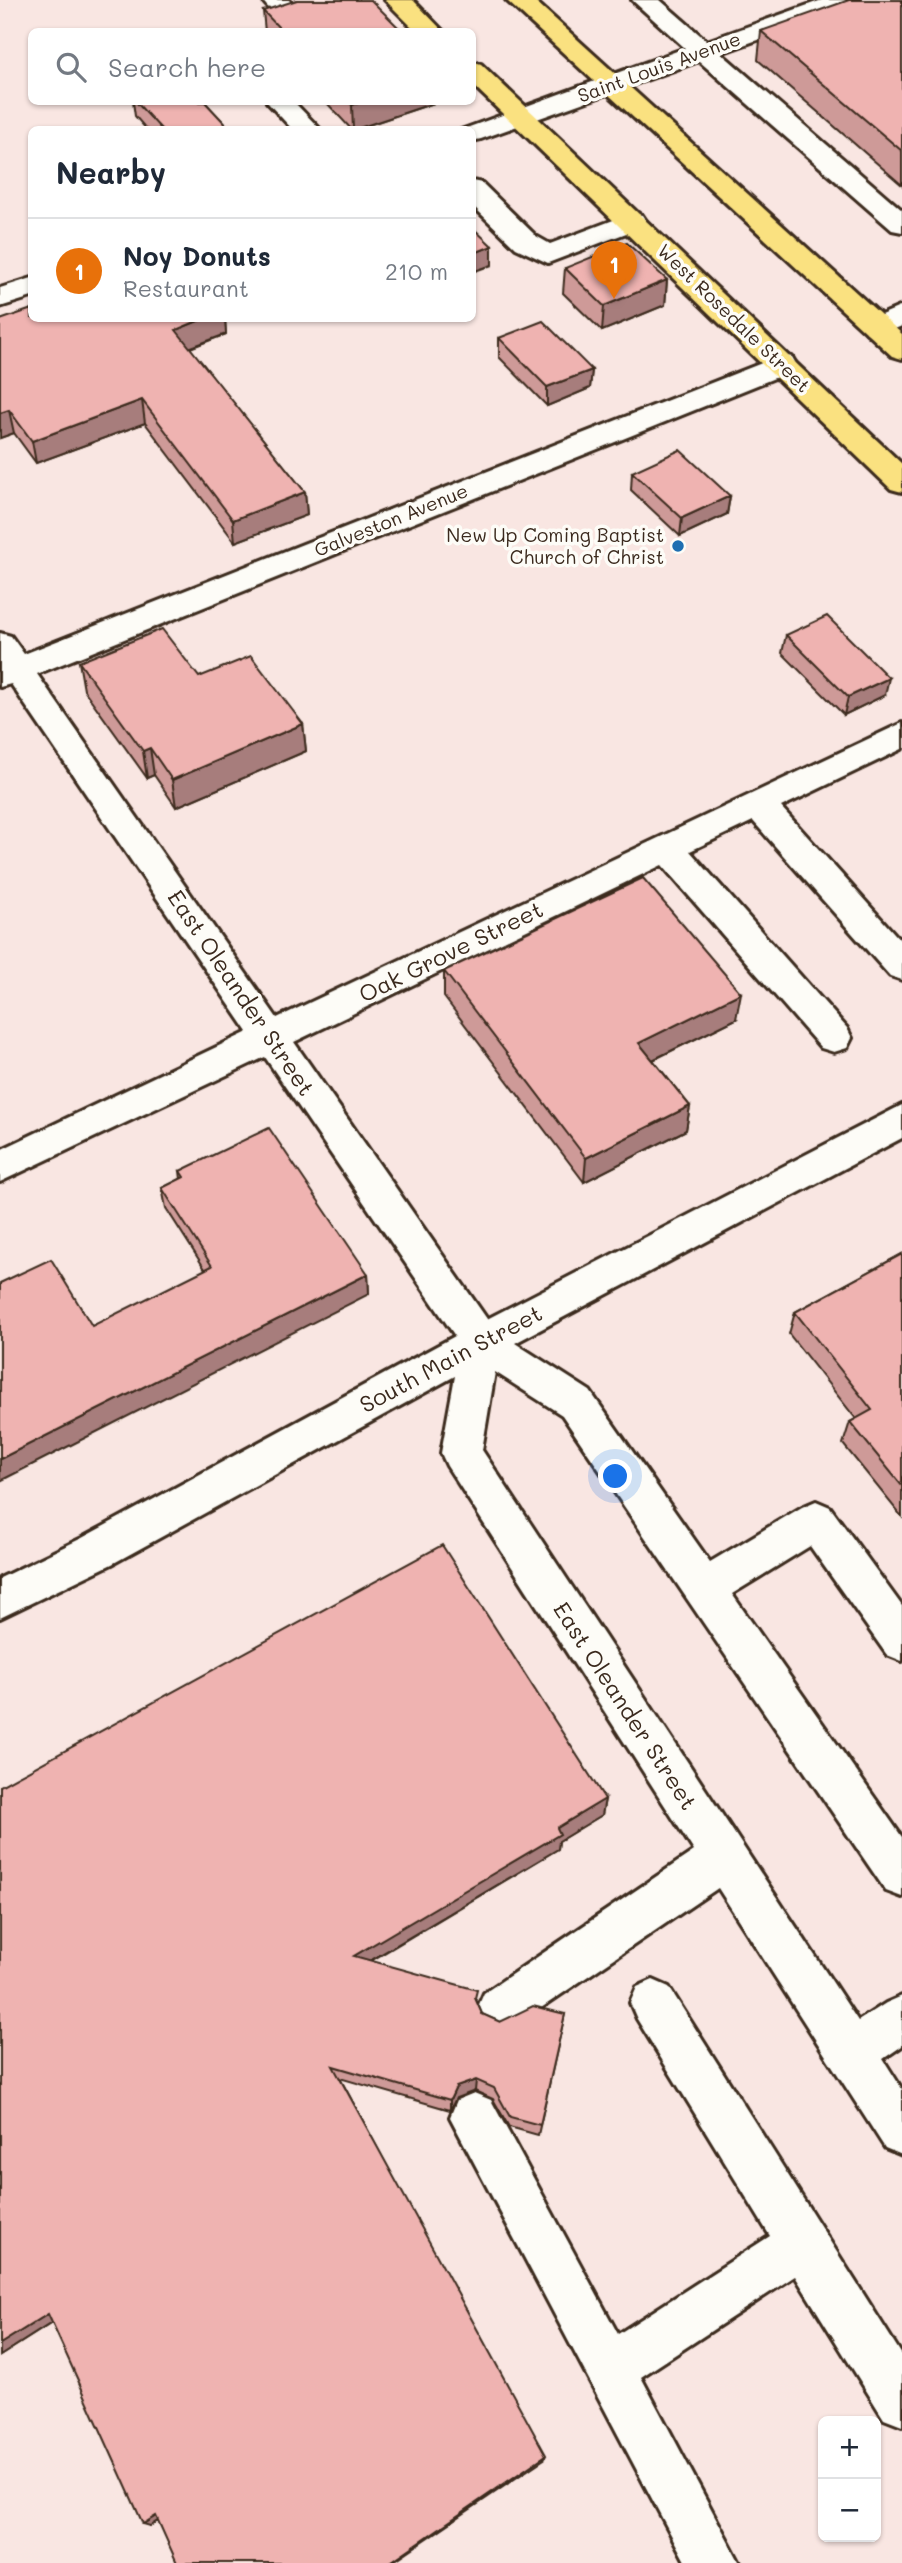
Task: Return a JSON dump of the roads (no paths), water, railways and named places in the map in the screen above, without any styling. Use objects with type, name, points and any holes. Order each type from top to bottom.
[{"type":"main road","points":[[398,0],[428,28]]},
{"type":"main road","points":[[519,0],[610,84],[890,321],[902,350]]},
{"type":"main road","name":"West Rosedale Street","points":[[476,73],[902,482]]},
{"type":"street","points":[[645,0],[706,50],[902,224]]},
{"type":"street","name":"Saint Louis Avenue","points":[[476,132],[846,0]]},
{"type":"street","points":[[283,105],[304,126]]},
{"type":"street","points":[[476,193],[526,242],[548,254],[632,221]]},
{"type":"street","points":[[0,298],[28,288]]},
{"type":"street","name":"Galveston Avenue","points":[[6,663],[782,364]]},
{"type":"street","name":"East Oleander Street","points":[[6,663],[272,1038],[481,1342],[576,1403],[902,1875]]},
{"type":"street","name":"Oak Grove Street","points":[[0,1167],[902,735]]},
{"type":"street","points":[[758,804],[902,966]]},
{"type":"street","points":[[667,848],[834,1038]]},
{"type":"street","name":"South Main Street","points":[[0,1599],[97,1551],[481,1342],[902,1120]]},
{"type":"street","name":"East Oleander Street","points":[[481,1342],[461,1453],[902,2132]]},
{"type":"street","points":[[704,1588],[816,1520],[902,1641]]},
{"type":"street","points":[[500,2009],[724,1857]]},
{"type":"street","points":[[653,2003],[902,2401]]},
{"type":"street","points":[[851,2053],[902,2019]]},
{"type":"street","points":[[474,2117],[714,2563]]},
{"type":"street","points":[[609,2369],[802,2243]]},
{"type":"place","name":"Noy Donuts","points":[[614,299]]},
{"type":"place","name":"New Up Coming Baptist Church of Christ","points":[[678,546]]}]
